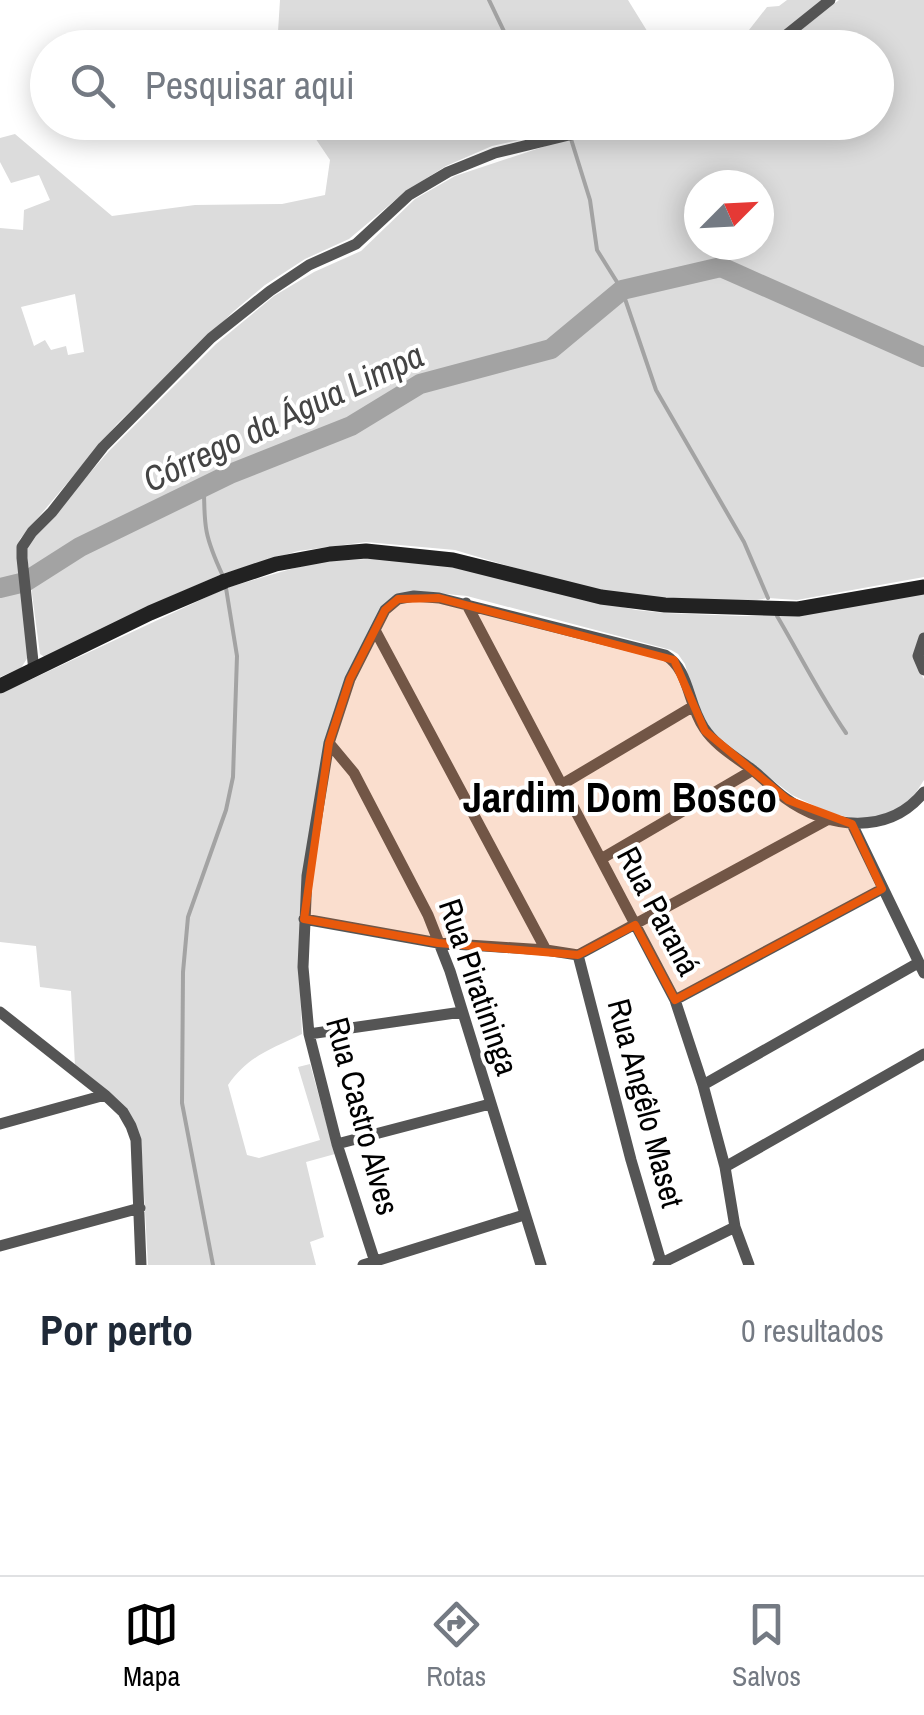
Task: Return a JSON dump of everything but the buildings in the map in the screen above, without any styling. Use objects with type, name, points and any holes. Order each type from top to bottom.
[{"type":"main road","points":[[0,686],[225,580],[276,564],[366,551],[452,560],[601,597],[665,605],[798,609],[924,587]]},
{"type":"street","points":[[792,30],[830,0]]},
{"type":"street","points":[[34,671],[22,547],[103,447],[238,315],[310,265],[356,244],[409,195],[448,172],[494,153],[548,140]]},
{"type":"street","points":[[546,950],[374,630],[398,599],[414,596],[466,603],[665,655],[680,666],[692,707],[722,748],[788,800],[826,820],[876,823],[916,802],[924,792]]},
{"type":"street","name":"Rua Paraná","points":[[466,603],[675,1000],[703,1084],[725,1167],[735,1227],[749,1265]]},
{"type":"street","name":"Rua Castro Alves","points":[[372,1264],[336,1144],[309,1034],[303,966],[307,876],[329,742],[350,679],[374,630]]},
{"type":"street","points":[[923,669],[918,656],[924,638]]},
{"type":"street","points":[[561,784],[692,707]]},
{"type":"street","name":"Rua Piratininga","points":[[329,742],[354,773],[428,915],[450,971],[540,1265]]},
{"type":"street","points":[[602,860],[753,770]]},
{"type":"street","points":[[304,920],[438,944],[578,955],[826,820]]},
{"type":"street","points":[[703,1084],[921,968],[852,824]]},
{"type":"street","points":[[675,1000],[882,889]]},
{"type":"street","name":"Rua Angêlo Maset","points":[[578,955],[661,1264]]},
{"type":"street","points":[[0,1012],[105,1095],[131,1126],[136,1140],[142,1265]]},
{"type":"street","points":[[309,1034],[462,1012]]},
{"type":"street","points":[[725,1167],[924,1054]]},
{"type":"street","points":[[0,1124],[105,1095]]},
{"type":"street","points":[[336,1144],[490,1104]]},
{"type":"street","points":[[0,1246],[140,1208]]},
{"type":"street","points":[[372,1264],[524,1215]]},
{"type":"street","points":[[661,1264],[735,1227]]},
{"type":"highlighted area","points":[[439,598],[674,660],[705,731],[788,800],[852,824],[882,889],[675,1000],[635,925],[578,955],[438,943],[304,919],[329,743],[350,679],[385,610],[398,599]]},
{"type":"shaded area","points":[[280,0],[628,0],[647,30],[278,30]]},
{"type":"shaded area","points":[[787,0],[824,0],[786,30],[749,30],[767,7],[779,6]]},
{"type":"shaded area","points":[[839,0],[924,0],[924,577],[797,600],[768,598],[745,602],[635,596],[569,584],[455,550],[366,542],[298,551],[222,574],[46,658],[40,654],[26,549],[35,536],[109,451],[216,344],[274,296],[361,251],[415,199],[455,176],[564,140],[894,140],[894,30],[801,30]]},
{"type":"shaded area","points":[[15,134],[112,216],[195,205],[282,204],[325,195],[330,160],[316,140],[519,140],[492,146],[446,166],[406,191],[349,239],[305,259],[265,285],[117,424],[20,539],[17,550],[28,657],[21,668],[0,677],[0,228],[23,230],[24,210],[50,200],[39,175],[11,183],[0,162],[0,138]],"holes":[[[75,294],[84,352],[68,355],[66,346],[51,350],[45,340],[34,346],[21,307]]]},
{"type":"shaded area","points":[[418,559],[599,602],[665,613],[798,615],[924,593],[924,633],[918,668],[924,679],[924,780],[913,797],[898,809],[876,817],[852,818],[830,813],[792,795],[711,729],[696,704],[685,664],[671,650],[467,596],[415,591],[383,607],[347,673],[339,696],[299,965],[302,1034],[252,1060],[228,1085],[247,1155],[259,1158],[320,1140],[298,1067],[310,1064],[335,1154],[306,1162],[324,1237],[310,1242],[316,1265],[148,1265],[141,1140],[136,1128],[114,1098],[75,1065],[71,991],[40,987],[36,946],[0,942],[0,694],[226,588],[305,565]]},
{"type":"waterway","points":[[489,0],[503,30]]},
{"type":"waterway","points":[[571,140],[590,200],[597,250],[622,290],[656,390],[744,542],[768,598]]},
{"type":"waterway","name":"Córrego da Água Limpa","points":[[0,588],[25,582],[80,547],[230,474],[351,426],[420,384],[551,349],[622,290],[721,267],[924,357]]},
{"type":"waterway","points":[[204,487],[207,532],[222,574]]},
{"type":"waterway","points":[[213,1265],[182,1103],[183,972],[188,917],[226,810],[233,777],[237,656],[226,588]]},
{"type":"waterway","points":[[777,616],[846,733]]},
{"type":"district","name":"Jardim Dom Bosco","points":[[620,797]]}]
